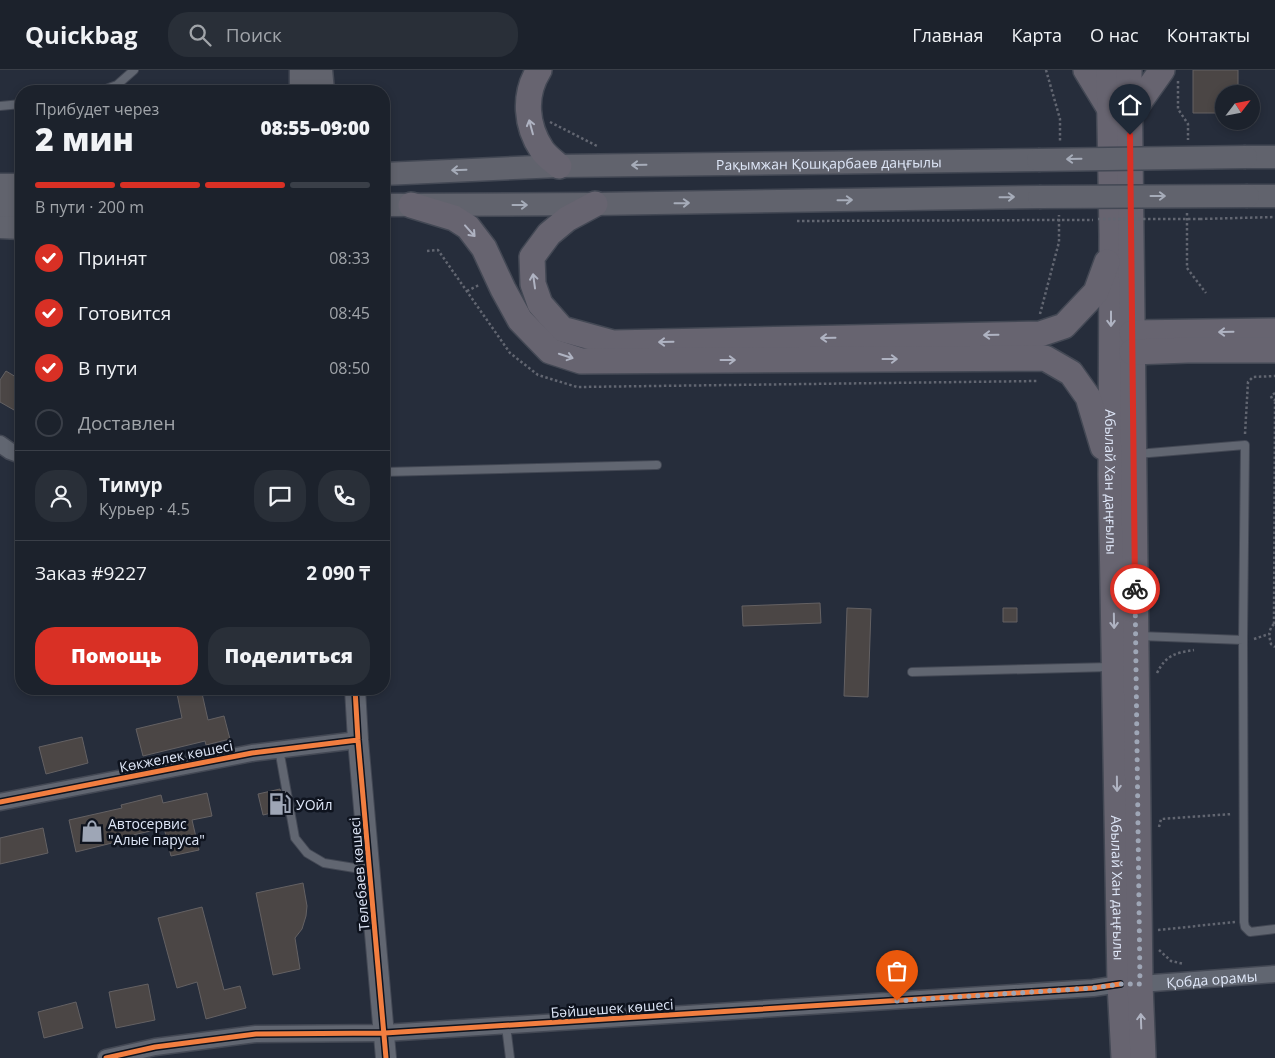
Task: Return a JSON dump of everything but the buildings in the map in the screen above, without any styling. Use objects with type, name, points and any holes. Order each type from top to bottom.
[{"type":"main road","points":[[301,70],[301,85]]},
{"type":"main road","points":[[321,70],[322,85]]},
{"type":"main road","points":[[540,70],[530,92],[528,113],[532,134],[543,152],[559,166]]},
{"type":"main road","points":[[1086,70],[1120,111],[1162,70]]},
{"type":"main road","name":"Абылай Хан даңғылы","points":[[1109,70],[1120,111],[1132,343],[1136,636],[1130,984]]},
{"type":"main road","name":"Абылай Хан даңғылы","points":[[1129,70],[1120,111],[1112,235],[1111,475],[1114,667],[1130,984]]},
{"type":"main road","name":"Рақымжан Қошқарбаев даңғылы","points":[[390,174],[559,166],[1275,157]]},
{"type":"main road","points":[[0,185],[15,185]]},
{"type":"main road","points":[[390,205],[1275,196]]},
{"type":"main road","points":[[595,204],[567,219],[549,234],[532,257],[533,284],[540,304],[562,328],[613,343],[1040,334],[1064,326],[1096,292],[1105,270],[1112,235]]},
{"type":"main road","points":[[411,205],[454,218],[468,227],[484,248],[520,320],[550,351],[581,361],[1045,358],[1071,373],[1088,397],[1111,475]]},
{"type":"main road","points":[[0,207],[15,207]]},
{"type":"main road","points":[[0,227],[15,228]]},
{"type":"main road","points":[[1132,343],[1275,331]]},
{"type":"main road","points":[[1132,343],[1188,350],[1275,350]]},
{"type":"main road","points":[[1124,1058],[1130,984]]},
{"type":"main road","points":[[1130,984],[1143,1058]]},
{"type":"street","points":[[0,444],[15,453]]},
{"type":"street","name":"Төлебаев көшесі","points":[[355,695],[386,1058]]},
{"type":"street","name":"Көкжелек көшесі","points":[[0,802],[252,753],[358,740]]},
{"type":"street","name":"Қобда орамы","points":[[1130,984],[1275,974]]},
{"type":"street","name":"Бәйшешек көшесі","points":[[106,1058],[155,1047],[256,1034],[385,1033],[1093,988],[1130,984]]},
{"type":"lane","points":[[117,85],[134,70]]},
{"type":"lane","points":[[0,106],[15,105]]},
{"type":"lane","points":[[1133,454],[1245,445],[1243,640],[1244,922],[1245,927],[1250,932],[1275,929]]},
{"type":"lane","points":[[390,472],[657,465]]},
{"type":"lane","points":[[1136,636],[1243,640]]},
{"type":"lane","points":[[912,672],[1114,667]]},
{"type":"lane","points":[[279,749],[296,838],[307,853],[324,863],[370,871]]},
{"type":"lane","points":[[506,1026],[510,1058]]},
{"type":"path","points":[[794,221],[1275,217]]},
{"type":"path","points":[[467,291],[484,282]]},
{"type":"path","points":[[1245,445],[1248,382],[1253,377],[1275,376]]},
{"type":"path","points":[[1275,393],[1271,396],[1275,400],[1274,624],[1270,628],[1269,634],[1270,644],[1275,647]]},
{"type":"path","points":[[1243,640],[1260,638],[1269,634]]},
{"type":"path","points":[[1155,680],[1157,671],[1169,656],[1175,653],[1196,650]]},
{"type":"path","points":[[1158,813],[1161,819],[1159,835]]},
{"type":"path","points":[[1161,819],[1243,813]]},
{"type":"path","points":[[1153,931],[1244,922]]},
{"type":"path","points":[[1155,946],[1171,961],[1189,966]]},
{"type":"cycle path","points":[[355,695],[386,1058]]},
{"type":"cycle path","points":[[0,802],[252,753],[358,740]]},
{"type":"cycle path","points":[[106,1058],[155,1047],[256,1034],[385,1033],[1093,988],[1120,984]]},
{"type":"way so far","points":[[897,1001],[1140,984],[1135,589]]},
{"type":"place","name":"УОйл","points":[[280,804]]},
{"type":"place","name":"Автосервис \"Алые паруса\"","points":[[92,831]]},
{"type":"route","points":[[1130,135],[1135,589]]}]
